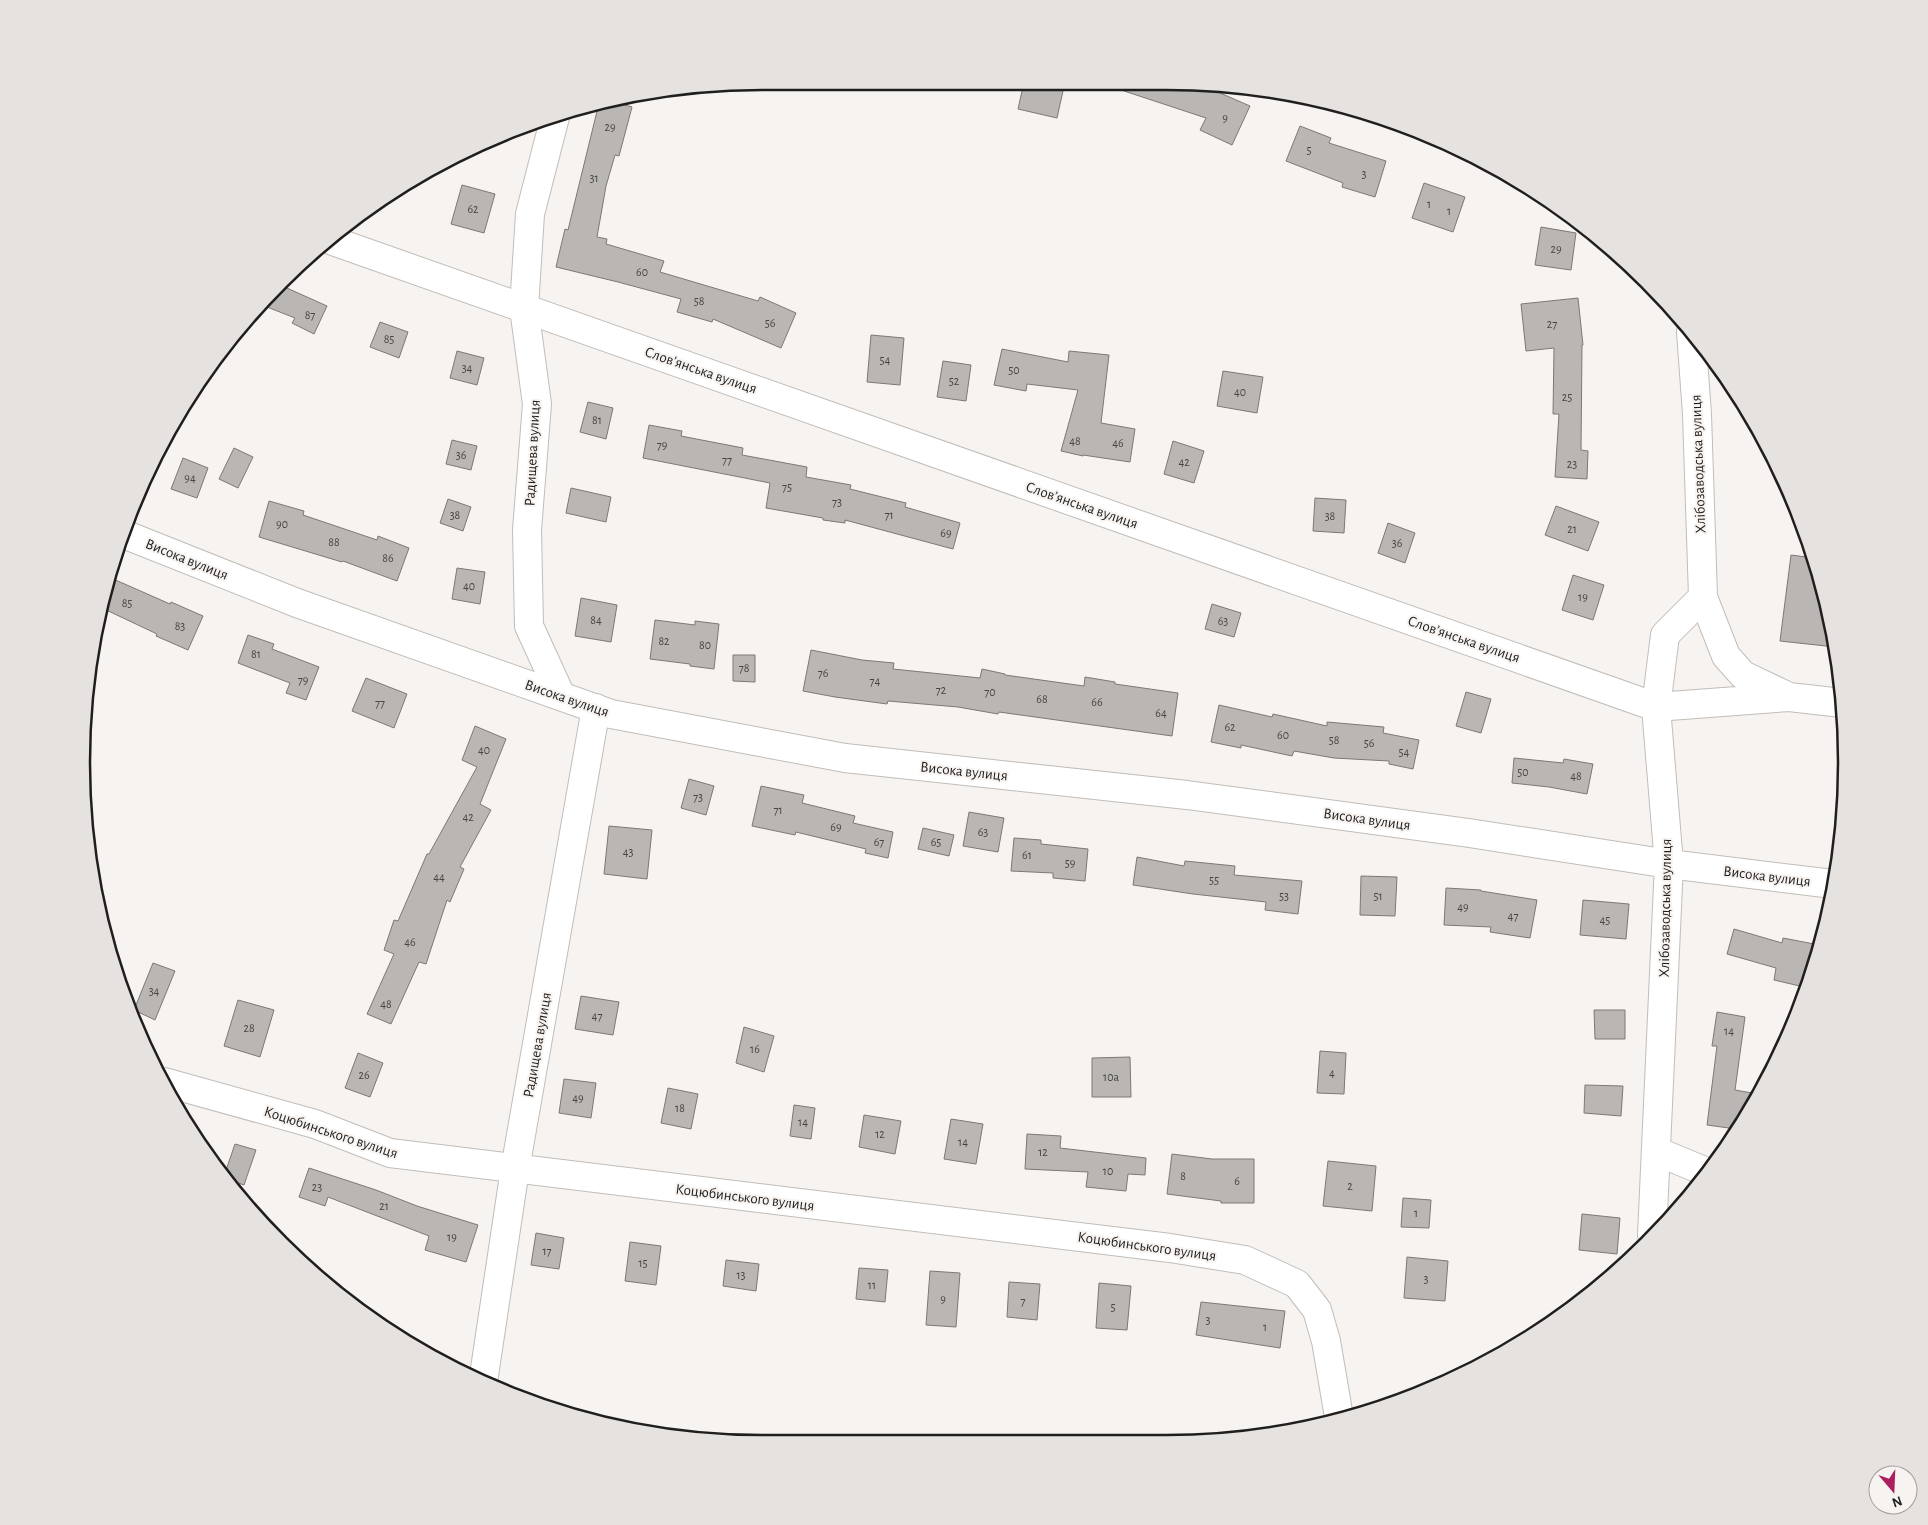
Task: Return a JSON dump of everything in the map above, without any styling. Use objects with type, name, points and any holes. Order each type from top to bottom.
[{"type":"street","name":"Радищева вулиця","points":[[554,124],[530,214],[524,308],[536,404],[527,530],[529,626],[561,696]]},
{"type":"street","name":"Слов’янська вулиця","points":[[337,242],[1656,707],[1789,697],[1835,702]]},
{"type":"street","name":"Хлібозаводська вулиця","points":[[1692,344],[1697,414],[1703,597],[1726,656],[1743,675],[1789,697]]},
{"type":"street","name":"Висока вулиця","points":[[130,536],[296,603],[611,714],[845,758],[1187,795],[1469,833],[1668,864],[1827,883]]},
{"type":"street","name":"Хлібозаводська вулиця","points":[[1652,1226],[1668,864],[1656,707],[1665,635],[1703,597]]},
{"type":"street","name":"Радищева вулиця","points":[[484,1375],[515,1169],[596,708]]},
{"type":"street","name":"Коцюбинського вулиця","points":[[172,1084],[315,1124],[390,1153],[1170,1248],[1245,1260],[1297,1284],[1317,1310],[1326,1341],[1338,1412]]},
{"type":"street","points":[[1656,1151],[1701,1169]]},
{"type":"building","points":[[1022,90],[1063,90],[1057,118],[1018,109]]},
{"type":"building","points":[[1121,90],[1218,92],[1250,106],[1232,145],[1200,130],[1206,118]]},
{"type":"building","points":[[624,105],[632,107],[619,156],[615,155],[606,186],[597,237],[607,239],[606,244],[664,261],[660,272],[758,301],[760,297],[796,313],[781,348],[713,319],[712,322],[677,312],[681,299],[556,267],[565,229],[568,230],[597,111]]},
{"type":"building","points":[[1300,126],[1331,138],[1329,143],[1386,161],[1375,197],[1342,187],[1343,183],[1286,161]]},
{"type":"building","points":[[1424,183],[1465,197],[1453,232],[1412,218]]},
{"type":"building","points":[[462,185],[495,194],[484,233],[451,224]]},
{"type":"building","points":[[1541,227],[1576,233],[1571,270],[1535,265]]},
{"type":"building","points":[[286,288],[327,306],[314,334],[292,323],[295,318],[268,307]]},
{"type":"building","points":[[1578,298],[1583,345],[1581,450],[1588,451],[1587,479],[1555,477],[1559,414],[1553,414],[1554,348],[1526,351],[1521,304]]},
{"type":"building","points":[[380,322],[408,332],[399,358],[370,347]]},
{"type":"building","points":[[871,335],[904,338],[900,385],[867,382]]},
{"type":"building","points":[[1002,349],[1068,362],[1069,351],[1109,355],[1101,423],[1135,429],[1130,462],[1061,451],[1078,390],[1027,384],[1026,391],[994,385]]},
{"type":"building","points":[[457,351],[484,358],[477,385],[450,378]]},
{"type":"building","points":[[943,361],[971,365],[966,401],[937,397]]},
{"type":"building","points":[[1223,371],[1263,377],[1257,413],[1217,406]]},
{"type":"building","points":[[588,402],[613,408],[606,439],[580,432]]},
{"type":"building","points":[[649,425],[682,431],[681,436],[743,448],[742,455],[807,467],[806,477],[851,485],[850,489],[906,503],[905,507],[960,523],[953,549],[845,520],[845,523],[823,520],[823,518],[766,508],[770,483],[643,458]]},
{"type":"building","points":[[452,440],[477,446],[471,470],[446,464]]},
{"type":"building","points":[[1173,441],[1204,451],[1194,483],[1164,474]]},
{"type":"building","points":[[234,448],[253,457],[238,488],[219,479]]},
{"type":"building","points":[[183,458],[208,468],[197,498],[171,489]]},
{"type":"building","points":[[571,488],[611,497],[606,522],[566,513]]},
{"type":"building","points":[[1315,498],[1346,500],[1344,533],[1313,531]]},
{"type":"building","points":[[448,499],[471,507],[463,531],[440,523]]},
{"type":"building","points":[[269,501],[304,511],[303,515],[377,540],[378,536],[409,548],[397,581],[343,561],[259,537]]},
{"type":"building","points":[[1556,506],[1599,522],[1588,551],[1545,535]]},
{"type":"building","points":[[1388,523],[1415,533],[1405,563],[1378,553]]},
{"type":"building","points":[[1791,555],[1805,557],[1815,588],[1827,646],[1780,641]]},
{"type":"building","points":[[457,568],[485,572],[480,604],[452,599]]},
{"type":"building","points":[[1573,575],[1604,585],[1593,620],[1562,610]]},
{"type":"building","points":[[115,580],[203,616],[188,650],[156,636],[157,634],[108,611]]},
{"type":"building","points":[[581,598],[617,605],[611,642],[575,636]]},
{"type":"building","points":[[1212,604],[1241,613],[1234,637],[1205,629]]},
{"type":"building","points":[[655,620],[695,625],[695,621],[719,624],[714,669],[650,659]]},
{"type":"building","points":[[248,635],[274,644],[272,649],[319,667],[306,700],[286,693],[290,683],[238,663]]},
{"type":"building","points":[[811,650],[862,660],[894,663],[893,669],[980,678],[982,669],[1005,675],[1084,686],[1085,677],[1115,682],[1115,684],[1178,693],[1172,736],[999,712],[998,714],[958,707],[888,701],[887,704],[803,691]]},
{"type":"building","points":[[733,655],[755,655],[755,682],[733,681]]},
{"type":"building","points":[[366,678],[407,694],[394,728],[352,711]]},
{"type":"building","points":[[1466,692],[1491,699],[1481,733],[1456,726]]},
{"type":"building","points":[[1219,705],[1272,717],[1273,714],[1327,726],[1327,722],[1384,727],[1383,733],[1419,740],[1413,769],[1389,764],[1389,761],[1334,758],[1294,751],[1292,756],[1241,745],[1241,748],[1211,742]]},
{"type":"building","points":[[475,726],[506,739],[480,804],[491,810],[460,867],[464,869],[450,902],[447,900],[426,964],[419,962],[391,1024],[367,1014],[394,954],[384,950],[394,920],[398,921],[427,854],[429,854],[477,767],[462,760]]},
{"type":"building","points":[[1514,758],[1563,763],[1564,759],[1593,764],[1587,794],[1512,783]]},
{"type":"building","points":[[689,779],[714,786],[706,815],[681,808]]},
{"type":"building","points":[[761,786],[804,795],[802,803],[855,816],[853,823],[893,832],[888,858],[865,853],[866,849],[796,832],[795,835],[752,826]]},
{"type":"building","points":[[969,812],[1004,818],[998,852],[963,846]]},
{"type":"building","points":[[609,826],[652,830],[647,879],[604,874]]},
{"type":"building","points":[[923,828],[954,835],[949,856],[918,849]]},
{"type":"building","points":[[1014,838],[1041,840],[1041,844],[1088,849],[1085,881],[1053,878],[1053,873],[1011,871]]},
{"type":"building","points":[[1137,857],[1184,866],[1185,861],[1235,866],[1234,875],[1302,881],[1298,914],[1265,910],[1266,902],[1133,885]]},
{"type":"building","points":[[1361,876],[1397,877],[1395,916],[1360,915]]},
{"type":"building","points":[[1446,888],[1481,890],[1537,900],[1530,938],[1490,932],[1491,927],[1444,925]]},
{"type":"building","points":[[1583,900],[1629,904],[1626,939],[1580,935]]},
{"type":"building","points":[[1734,929],[1782,943],[1783,938],[1813,944],[1799,986],[1774,980],[1776,968],[1727,954]]},
{"type":"building","points":[[153,963],[175,971],[155,1020],[138,1012],[136,1006]]},
{"type":"building","points":[[581,996],[619,1002],[613,1035],[575,1029]]},
{"type":"building","points":[[238,1000],[274,1010],[260,1057],[224,1046]]},
{"type":"building","points":[[1594,1010],[1625,1010],[1625,1039],[1595,1039]]},
{"type":"building","points":[[1717,1012],[1745,1017],[1735,1090],[1751,1093],[1730,1128],[1707,1125],[1717,1046],[1712,1046]]},
{"type":"building","points":[[744,1027],[774,1036],[764,1072],[736,1063]]},
{"type":"building","points":[[1320,1051],[1346,1053],[1344,1094],[1317,1093]]},
{"type":"building","points":[[358,1053],[383,1063],[370,1097],[345,1088]]},
{"type":"building","points":[[1130,1057],[1131,1097],[1092,1097],[1092,1058]]},
{"type":"building","points":[[564,1079],[596,1083],[591,1118],[559,1113]]},
{"type":"building","points":[[1585,1085],[1623,1086],[1621,1116],[1584,1113]]},
{"type":"building","points":[[668,1088],[698,1094],[691,1129],[661,1123]]},
{"type":"building","points":[[794,1105],[815,1108],[811,1139],[790,1136]]},
{"type":"building","points":[[864,1115],[901,1121],[895,1154],[859,1147]]},
{"type":"building","points":[[951,1119],[983,1124],[976,1164],[944,1159]]},
{"type":"building","points":[[1027,1134],[1061,1136],[1060,1148],[1146,1158],[1145,1175],[1128,1174],[1126,1191],[1086,1187],[1088,1172],[1025,1169]]},
{"type":"building","points":[[235,1144],[256,1150],[244,1185],[238,1183],[227,1169]]},
{"type":"building","points":[[1172,1154],[1212,1159],[1254,1159],[1254,1203],[1221,1203],[1221,1201],[1167,1194]]},
{"type":"building","points":[[1328,1161],[1376,1166],[1372,1211],[1323,1206]]},
{"type":"building","points":[[309,1168],[478,1225],[466,1262],[425,1250],[429,1236],[328,1197],[325,1206],[299,1197]]},
{"type":"building","points":[[1403,1198],[1431,1200],[1429,1228],[1401,1227]]},
{"type":"building","points":[[1582,1214],[1620,1218],[1617,1254],[1579,1250]]},
{"type":"building","points":[[536,1233],[564,1238],[559,1269],[531,1265]]},
{"type":"building","points":[[630,1242],[661,1246],[656,1285],[625,1281]]},
{"type":"building","points":[[1407,1257],[1448,1261],[1445,1301],[1404,1298]]},
{"type":"building","points":[[726,1260],[759,1264],[756,1291],[723,1286]]},
{"type":"building","points":[[859,1268],[888,1270],[885,1302],[856,1299]]},
{"type":"building","points":[[930,1271],[960,1273],[956,1327],[926,1325]]},
{"type":"building","points":[[1009,1282],[1040,1284],[1037,1320],[1007,1317]]},
{"type":"building","points":[[1099,1283],[1131,1286],[1127,1330],[1096,1328]]},
{"type":"building","points":[[1201,1302],[1285,1311],[1280,1348],[1196,1335]]}]
